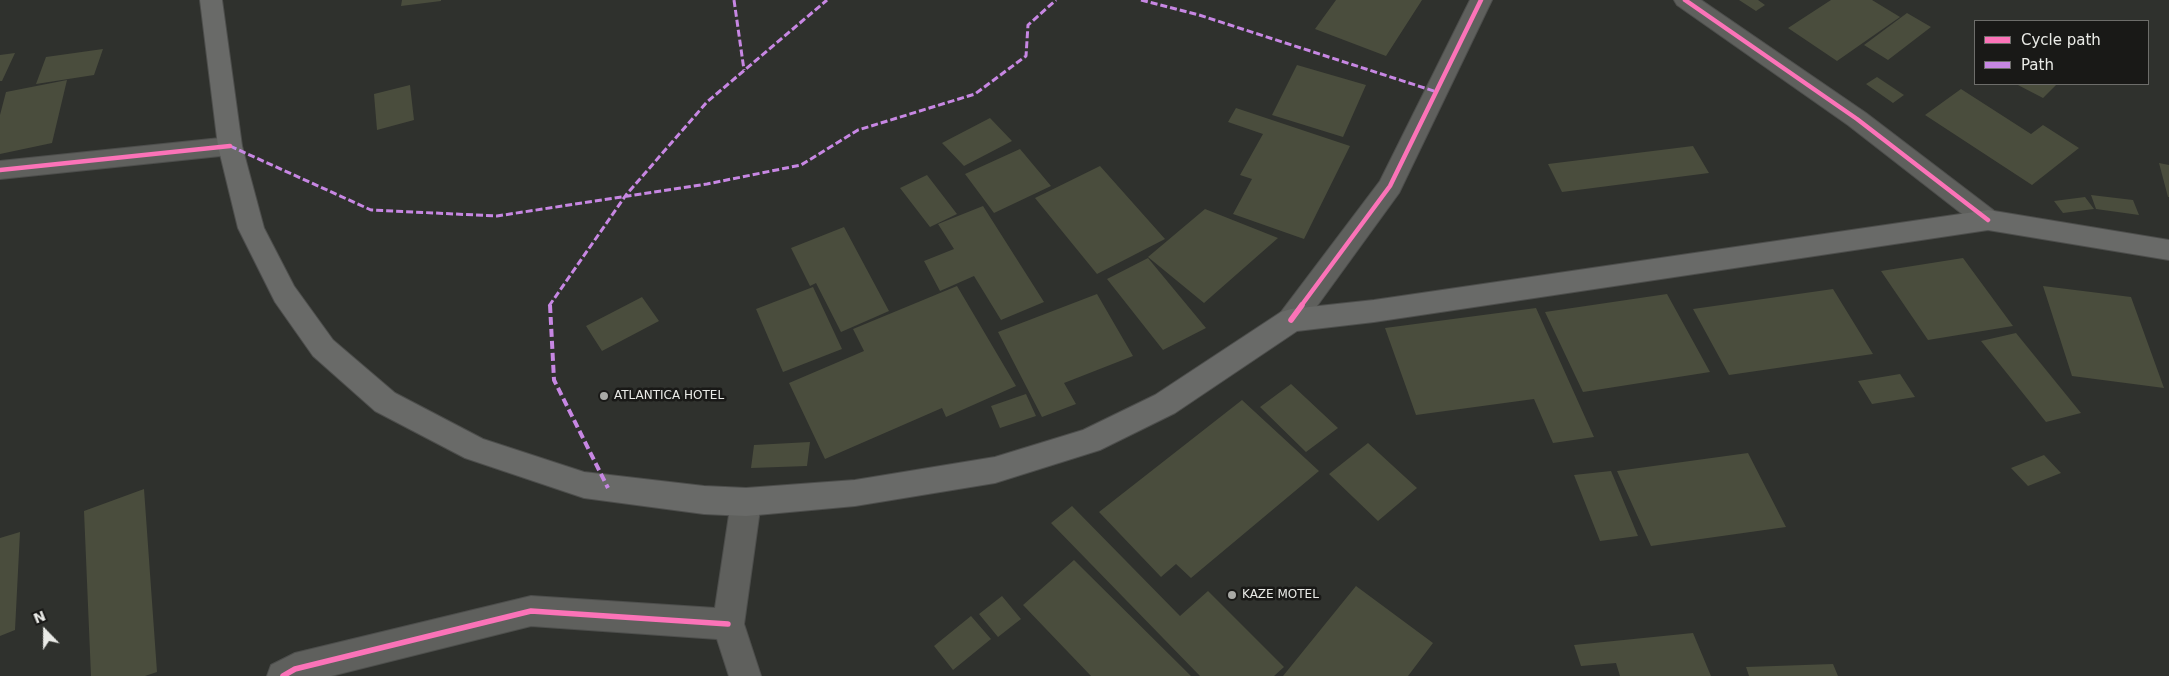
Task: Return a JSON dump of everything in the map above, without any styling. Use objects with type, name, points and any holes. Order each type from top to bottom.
[{"type":"main road","points":[[211,0],[230,146],[251,228],[284,294],[324,348],[385,402],[476,449],[584,485],[704,500],[746,502],[855,493],[995,470],[1090,441],[1165,404],[1291,320],[1374,311],[1988,220],[2169,250]]},
{"type":"street","points":[[1291,320],[1390,186],[1481,0]]},
{"type":"street","points":[[1685,0],[1857,120],[1988,220]]},
{"type":"street","points":[[0,170],[230,146]]},
{"type":"street","points":[[745,676],[728,624],[746,502]]},
{"type":"street","points":[[283,676],[295,669],[531,611],[728,624]]},
{"type":"building","points":[[402,0],[441,0],[441,1],[401,6]]},
{"type":"building","points":[[1336,0],[1422,0],[1386,56],[1315,29]]},
{"type":"building","points":[[1739,0],[1758,0],[1765,5],[1756,11]]},
{"type":"building","points":[[1831,0],[1872,0],[1900,17],[1837,61],[1788,28]]},
{"type":"building","points":[[1907,13],[1931,27],[1888,60],[1864,45]]},
{"type":"building","points":[[103,49],[94,75],[36,84],[46,57]]},
{"type":"building","points":[[15,53],[2,81],[0,81],[0,55]]},
{"type":"building","points":[[1297,65],[1366,85],[1343,137],[1272,115]]},
{"type":"building","points":[[1877,77],[1904,95],[1893,103],[1866,84]]},
{"type":"building","points":[[67,80],[52,143],[0,154],[0,115],[6,92]]},
{"type":"building","points":[[410,85],[414,120],[377,130],[374,94]]},
{"type":"building","points":[[2018,85],[2056,85],[2043,98]]},
{"type":"building","points":[[1961,89],[2031,134],[2043,125],[2079,148],[2032,185],[1925,115]]},
{"type":"building","points":[[1236,108],[1350,146],[1304,239],[1233,214],[1252,179],[1240,175],[1263,134],[1228,122]]},
{"type":"building","points":[[990,118],[1012,141],[964,166],[942,143]]},
{"type":"building","points":[[1693,146],[1709,173],[1562,192],[1548,164]]},
{"type":"building","points":[[1020,149],[1051,186],[994,213],[965,174]]},
{"type":"building","points":[[2159,163],[2169,165],[2169,197],[2168,197]]},
{"type":"building","points":[[1100,166],[1165,239],[1097,274],[1035,198]]},
{"type":"building","points":[[927,175],[957,214],[930,227],[900,188]]},
{"type":"building","points":[[2091,195],[2133,200],[2139,215],[2096,209]]},
{"type":"building","points":[[2085,197],[2094,209],[2063,213],[2054,201]]},
{"type":"building","points":[[983,206],[1044,302],[1001,320],[974,276],[940,291],[924,261],[954,249],[938,224]]},
{"type":"building","points":[[1205,209],[1278,238],[1204,303],[1148,257]]},
{"type":"building","points":[[844,227],[889,311],[841,332],[816,283],[810,286],[791,248]]},
{"type":"building","points":[[1148,258],[1206,328],[1163,350],[1107,279]]},
{"type":"building","points":[[1963,258],[2013,326],[1928,340],[1881,271]]},
{"type":"building","points":[[957,286],[1016,386],[946,417],[942,408],[825,459],[789,383],[864,351],[853,329]]},
{"type":"building","points":[[2043,286],[2131,297],[2164,388],[2072,376]]},
{"type":"building","points":[[813,287],[842,349],[783,372],[756,309]]},
{"type":"building","points":[[1833,289],[1873,354],[1729,375],[1693,309]]},
{"type":"building","points":[[1097,294],[1133,356],[1064,383],[1076,404],[1042,417],[998,332]]},
{"type":"building","points":[[1667,294],[1710,372],[1583,392],[1545,312]]},
{"type":"building","points":[[642,297],[659,321],[602,351],[586,326]]},
{"type":"building","points":[[1536,308],[1594,437],[1553,443],[1534,399],[1416,415],[1385,328]]},
{"type":"building","points":[[2016,333],[2081,413],[2046,422],[1981,341]]},
{"type":"building","points":[[1900,374],[1915,397],[1872,404],[1858,381]]},
{"type":"building","points":[[1291,384],[1338,428],[1306,452],[1260,407]]},
{"type":"building","points":[[1026,394],[1036,416],[1000,428],[991,406]]},
{"type":"building","points":[[1242,400],[1319,471],[1191,578],[1176,564],[1161,577],[1099,512]]},
{"type":"building","points":[[810,442],[807,466],[751,468],[754,445]]},
{"type":"building","points":[[1368,443],[1417,488],[1378,521],[1329,474]]},
{"type":"building","points":[[1748,453],[1786,527],[1651,546],[1617,471]]},
{"type":"building","points":[[2044,455],[2061,473],[2028,486],[2011,468]]},
{"type":"building","points":[[1611,471],[1638,536],[1600,541],[1574,475]]},
{"type":"building","points":[[144,489],[157,672],[145,676],[91,676],[84,511]]},
{"type":"building","points":[[1072,506],[1180,616],[1208,591],[1284,667],[1274,676],[1200,676],[1051,523]]},
{"type":"building","points":[[20,532],[15,630],[0,636],[0,538]]},
{"type":"building","points":[[1074,560],[1191,676],[1091,676],[1023,605]]},
{"type":"building","points":[[1356,586],[1433,643],[1408,676],[1283,676]]},
{"type":"building","points":[[1002,596],[1021,619],[998,637],[979,614]]},
{"type":"building","points":[[971,616],[991,639],[953,670],[934,646]]},
{"type":"building","points":[[1693,633],[1711,676],[1620,676],[1616,663],[1581,666],[1574,645]]},
{"type":"building","points":[[1833,664],[1838,676],[1749,676],[1746,667]]},
{"type":"marked path","points":[[734,0],[737,10],[744,70]]},
{"type":"marked path","points":[[608,488],[554,380],[549,307],[626,195],[707,102],[827,0]]},
{"type":"marked path","points":[[230,146],[371,210],[497,216],[707,184],[801,165],[858,130],[975,94],[1026,56],[1028,25],[1056,0]]},
{"type":"marked path","points":[[1141,0],[1199,15],[1437,92]]},
{"type":"cycle path","points":[[1291,320],[1390,186],[1481,0]]},
{"type":"cycle path","points":[[1685,0],[1857,119],[1988,220]]},
{"type":"cycle path","points":[[0,170],[230,146]]},
{"type":"cycle path","points":[[283,676],[295,669],[531,611],[728,624]]},
{"type":"place","name":"ATLANTICA HOTEL","points":[[604,396]]},
{"type":"place","name":"KAZE MOTEL","points":[[1232,595]]}]
